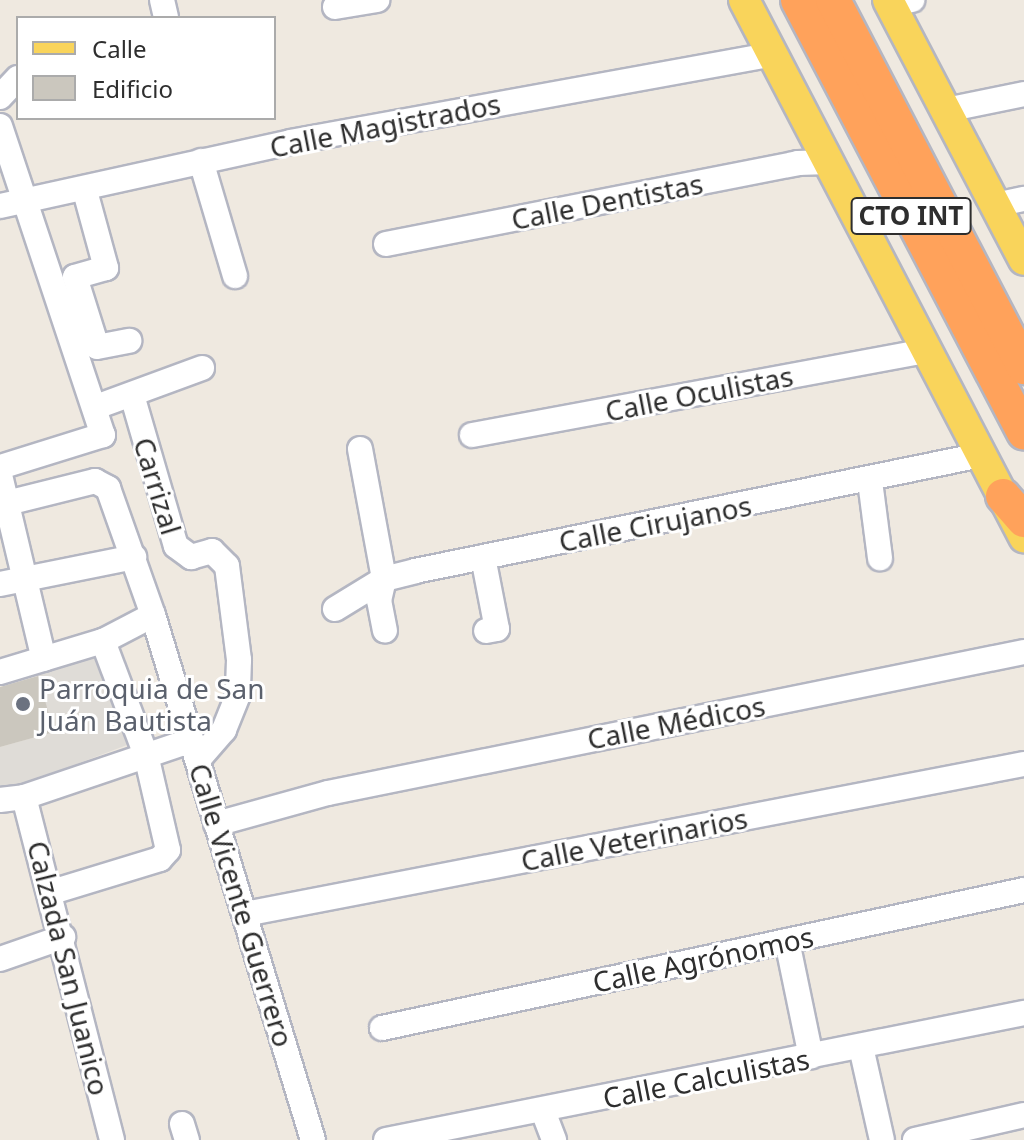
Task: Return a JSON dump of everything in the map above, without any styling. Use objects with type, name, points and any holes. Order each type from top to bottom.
[{"type":"highway","name":"CTO INT","points":[[798,0],[1024,432]]},
{"type":"highway","name":"CTO INT","points":[[833,0],[1024,367]]},
{"type":"main road","name":"CTO INT","points":[[744,0],[981,455],[1013,508],[1024,537]]},
{"type":"main road","name":"CTO INT","points":[[897,2],[946,110],[1010,202],[1024,260]]},
{"type":"street","points":[[335,7],[377,0]]},
{"type":"street","name":"Calle Magistrados","points":[[12,204],[85,191],[201,161],[773,54]]},
{"type":"street","points":[[946,110],[1024,94]]},
{"type":"street","points":[[0,126],[12,204],[96,407],[103,435],[95,442],[0,467]]},
{"type":"street","points":[[201,161],[235,276]]},
{"type":"street","name":"Calle Dentistas","points":[[386,244],[798,163],[828,162]]},
{"type":"street","points":[[85,191],[106,268],[75,277],[97,347],[129,341]]},
{"type":"street","name":"Calle Oculistas","points":[[472,435],[927,351]]},
{"type":"street","points":[[96,407],[202,368]]},
{"type":"street","name":"Carrizal","points":[[132,395],[176,546],[191,557],[212,551],[227,566],[239,660],[238,695],[224,730],[195,750]]},
{"type":"street","points":[[360,449],[384,579],[379,600],[385,630]]},
{"type":"street","name":"Calle Cirujanos","points":[[335,609],[384,579],[870,481],[981,455]]},
{"type":"street","points":[[0,475],[44,659]]},
{"type":"street","name":"Calle Vicente Guerrero","points":[[7,503],[95,481],[108,488],[153,615],[313,1140]]},
{"type":"street","points":[[870,481],[880,558]]},
{"type":"street","points":[[0,584],[134,557]]},
{"type":"street","points":[[483,557],[497,629],[486,631]]},
{"type":"street","points":[[0,672],[103,641],[153,615]]},
{"type":"street","points":[[52,892],[160,859],[168,850],[146,755],[103,641]]},
{"type":"street","name":"Calle Médicos","points":[[216,824],[328,793],[1024,652]]},
{"type":"street","points":[[10,799],[146,755],[195,750]]},
{"type":"street","name":"Calle Veterinarios","points":[[245,914],[1024,764]]},
{"type":"street","name":"Calzada San Juanico","points":[[10,799],[52,892],[112,1140]]},
{"type":"street","name":"Calle Agrónomos","points":[[382,1028],[1024,890]]},
{"type":"street","points":[[0,959],[63,937]]},
{"type":"street","points":[[787,941],[811,1057]]},
{"type":"street","name":"Calle Calculistas","points":[[386,1140],[495,1129],[543,1111],[1024,1013]]},
{"type":"street","points":[[861,1047],[882,1140]]},
{"type":"street","points":[[543,1111],[554,1140]]},
{"type":"street","points":[[915,1140],[1024,1115]]},
{"type":"shaded area","points":[[101,647],[127,745],[0,793],[0,747],[53,732],[35,666]]},
{"type":"building","name":"Parroquia de San Juán Bautista","points":[[38,676],[54,732],[0,747],[0,687]]},
{"type":"place","name":"Parroquia de San Juán Bautista","points":[[23,704]]}]
